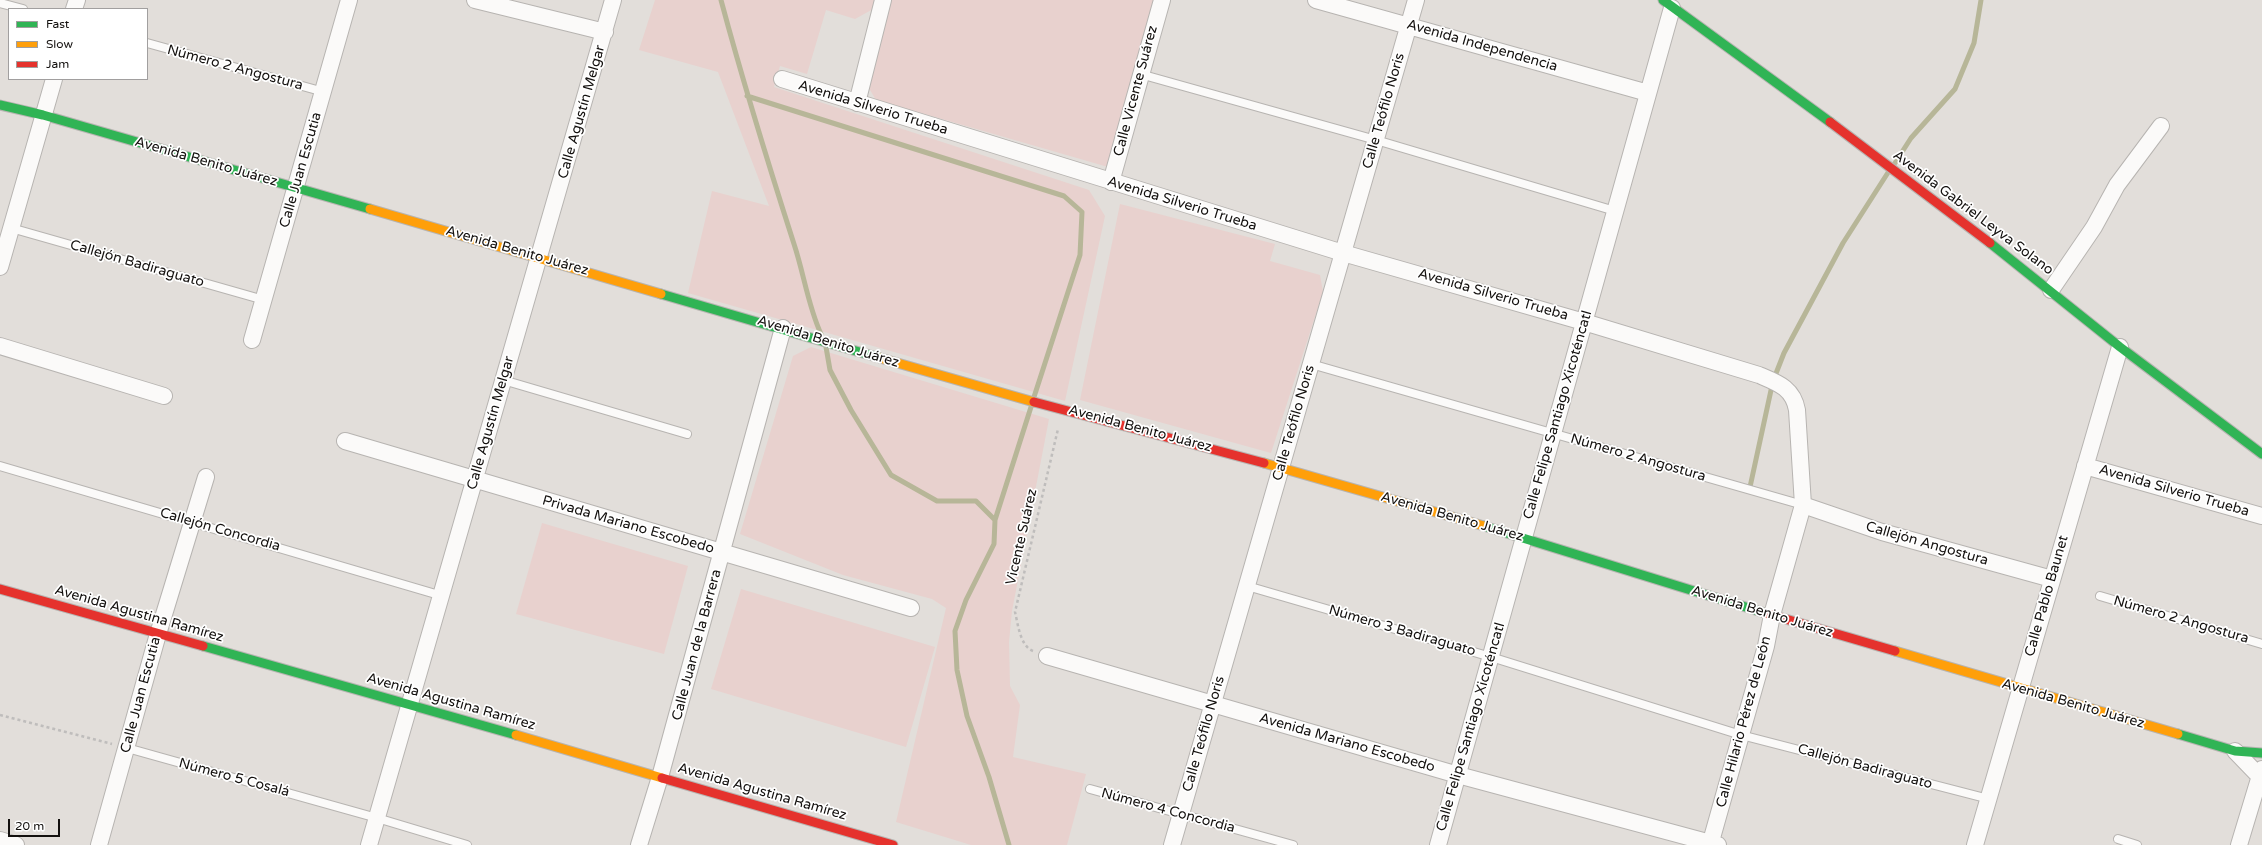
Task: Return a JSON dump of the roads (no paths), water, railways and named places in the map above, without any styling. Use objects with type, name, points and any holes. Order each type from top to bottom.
[{"type":"street","name":"Calle Juan Escutia","points":[[252,340],[349,0]]},
{"type":"street","points":[[475,0],[605,32]]},
{"type":"street","name":"Calle Agustín Melgar","points":[[369,845],[439,595],[504,380],[613,0]]},
{"type":"street","points":[[857,102],[883,0]]},
{"type":"street","name":"Calle Vicente Suárez","points":[[1111,182],[1140,74],[1162,0]]},
{"type":"street","name":"Avenida Independencia","points":[[1316,0],[1648,93]]},
{"type":"street","name":"Calle Teófilo Noris","points":[[1172,845],[1416,0]]},
{"type":"street","name":"Calle Felipe Santiago Xicoténcatl","points":[[1438,845],[1648,93],[1668,4]]},
{"type":"street","name":"Avenida Gabriel Leyva Solano","points":[[1668,4],[1876,156],[2051,290],[2120,347],[2262,454]]},
{"type":"street","name":"Avenida Silverio Trueba","points":[[782,79],[1343,253],[1584,322],[1759,375],[1784,386],[1795,400],[1797,410]]},
{"type":"street","points":[[0,267],[54,80]]},
{"type":"street","name":"Avenida Benito Juárez","points":[[0,105],[43,115],[783,328],[833,345],[1063,409],[1281,467],[1524,538],[1772,615],[2235,751],[2262,753]]},
{"type":"street","points":[[2051,290],[2094,227],[2120,179],[2161,126]]},
{"type":"street","name":"Calle Juan de la Barrera","points":[[639,845],[660,777],[783,328]]},
{"type":"street","points":[[0,346],[164,396]]},
{"type":"street","name":"Calle Pablo Baunet","points":[[1975,845],[2120,347]]},
{"type":"street","name":"Calle Hilario Pérez de León","points":[[1713,844],[1766,646],[1772,615],[1803,505],[1797,410]]},
{"type":"street","name":"Privada Mariano Escobedo","points":[[345,441],[911,608]]},
{"type":"street","name":"Avenida Silverio Trueba","points":[[2085,466],[2262,516]]},
{"type":"street","name":"Calle Juan Escutia","points":[[99,845],[158,634],[206,477]]},
{"type":"street","name":"Callejón Angostura","points":[[1803,505],[1882,532],[2052,579]]},
{"type":"street","name":"Avenida Agustina Ramírez","points":[[0,590],[409,704],[893,845]]},
{"type":"street","name":"Avenida Mariano Escobedo","points":[[1047,656],[1458,775],[1713,844]]},
{"type":"street","points":[[2235,751],[2261,775],[2239,845]]},
{"type":"street","points":[[0,840],[16,845]]},
{"type":"lane","points":[[0,3],[19,8]]},
{"type":"lane","name":"Número 2 Angostura","points":[[148,43],[324,92]]},
{"type":"lane","points":[[1140,74],[1376,140],[1615,211]]},
{"type":"lane","name":"Callejón Badiraguato","points":[[11,228],[264,300]]},
{"type":"lane","name":"Número 2 Angostura","points":[[1311,364],[1803,505]]},
{"type":"lane","points":[[504,380],[687,434]]},
{"type":"lane","name":"Callejón Concordia","points":[[0,466],[439,595]]},
{"type":"lane","name":"Número 3 Badiraguato","points":[[1247,586],[1491,657],[1741,735]]},
{"type":"lane","name":"Número 2 Angostura","points":[[2100,596],[2262,644]]},
{"type":"lane","name":"Callejón Badiraguato","points":[[1741,735],[1989,799]]},
{"type":"lane","name":"Número 5 Cosalá","points":[[127,748],[377,818],[467,845]]},
{"type":"lane","name":"Número 4 Concordia","points":[[1090,789],[1293,845]]},
{"type":"lane","points":[[2118,839],[2137,845]]},
{"type":"waterway","points":[[721,0],[756,122],[797,255],[809,301],[821,334]]},
{"type":"waterway","points":[[1895,163],[1911,138],[1955,89],[1974,43],[1981,0]]},
{"type":"waterway","points":[[747,96],[1064,196],[1082,212],[1080,255],[1034,397]]},
{"type":"waterway","points":[[1750,487],[1773,381],[1784,353],[1843,243],[1889,171]]},
{"type":"waterway","points":[[826,347],[830,370],[851,410],[891,475],[937,501],[976,501],[995,520],[994,544],[966,600],[955,631],[957,670],[967,716],[989,777],[1009,845]]},
{"type":"waterway","points":[[995,520],[1031,407]]}]
